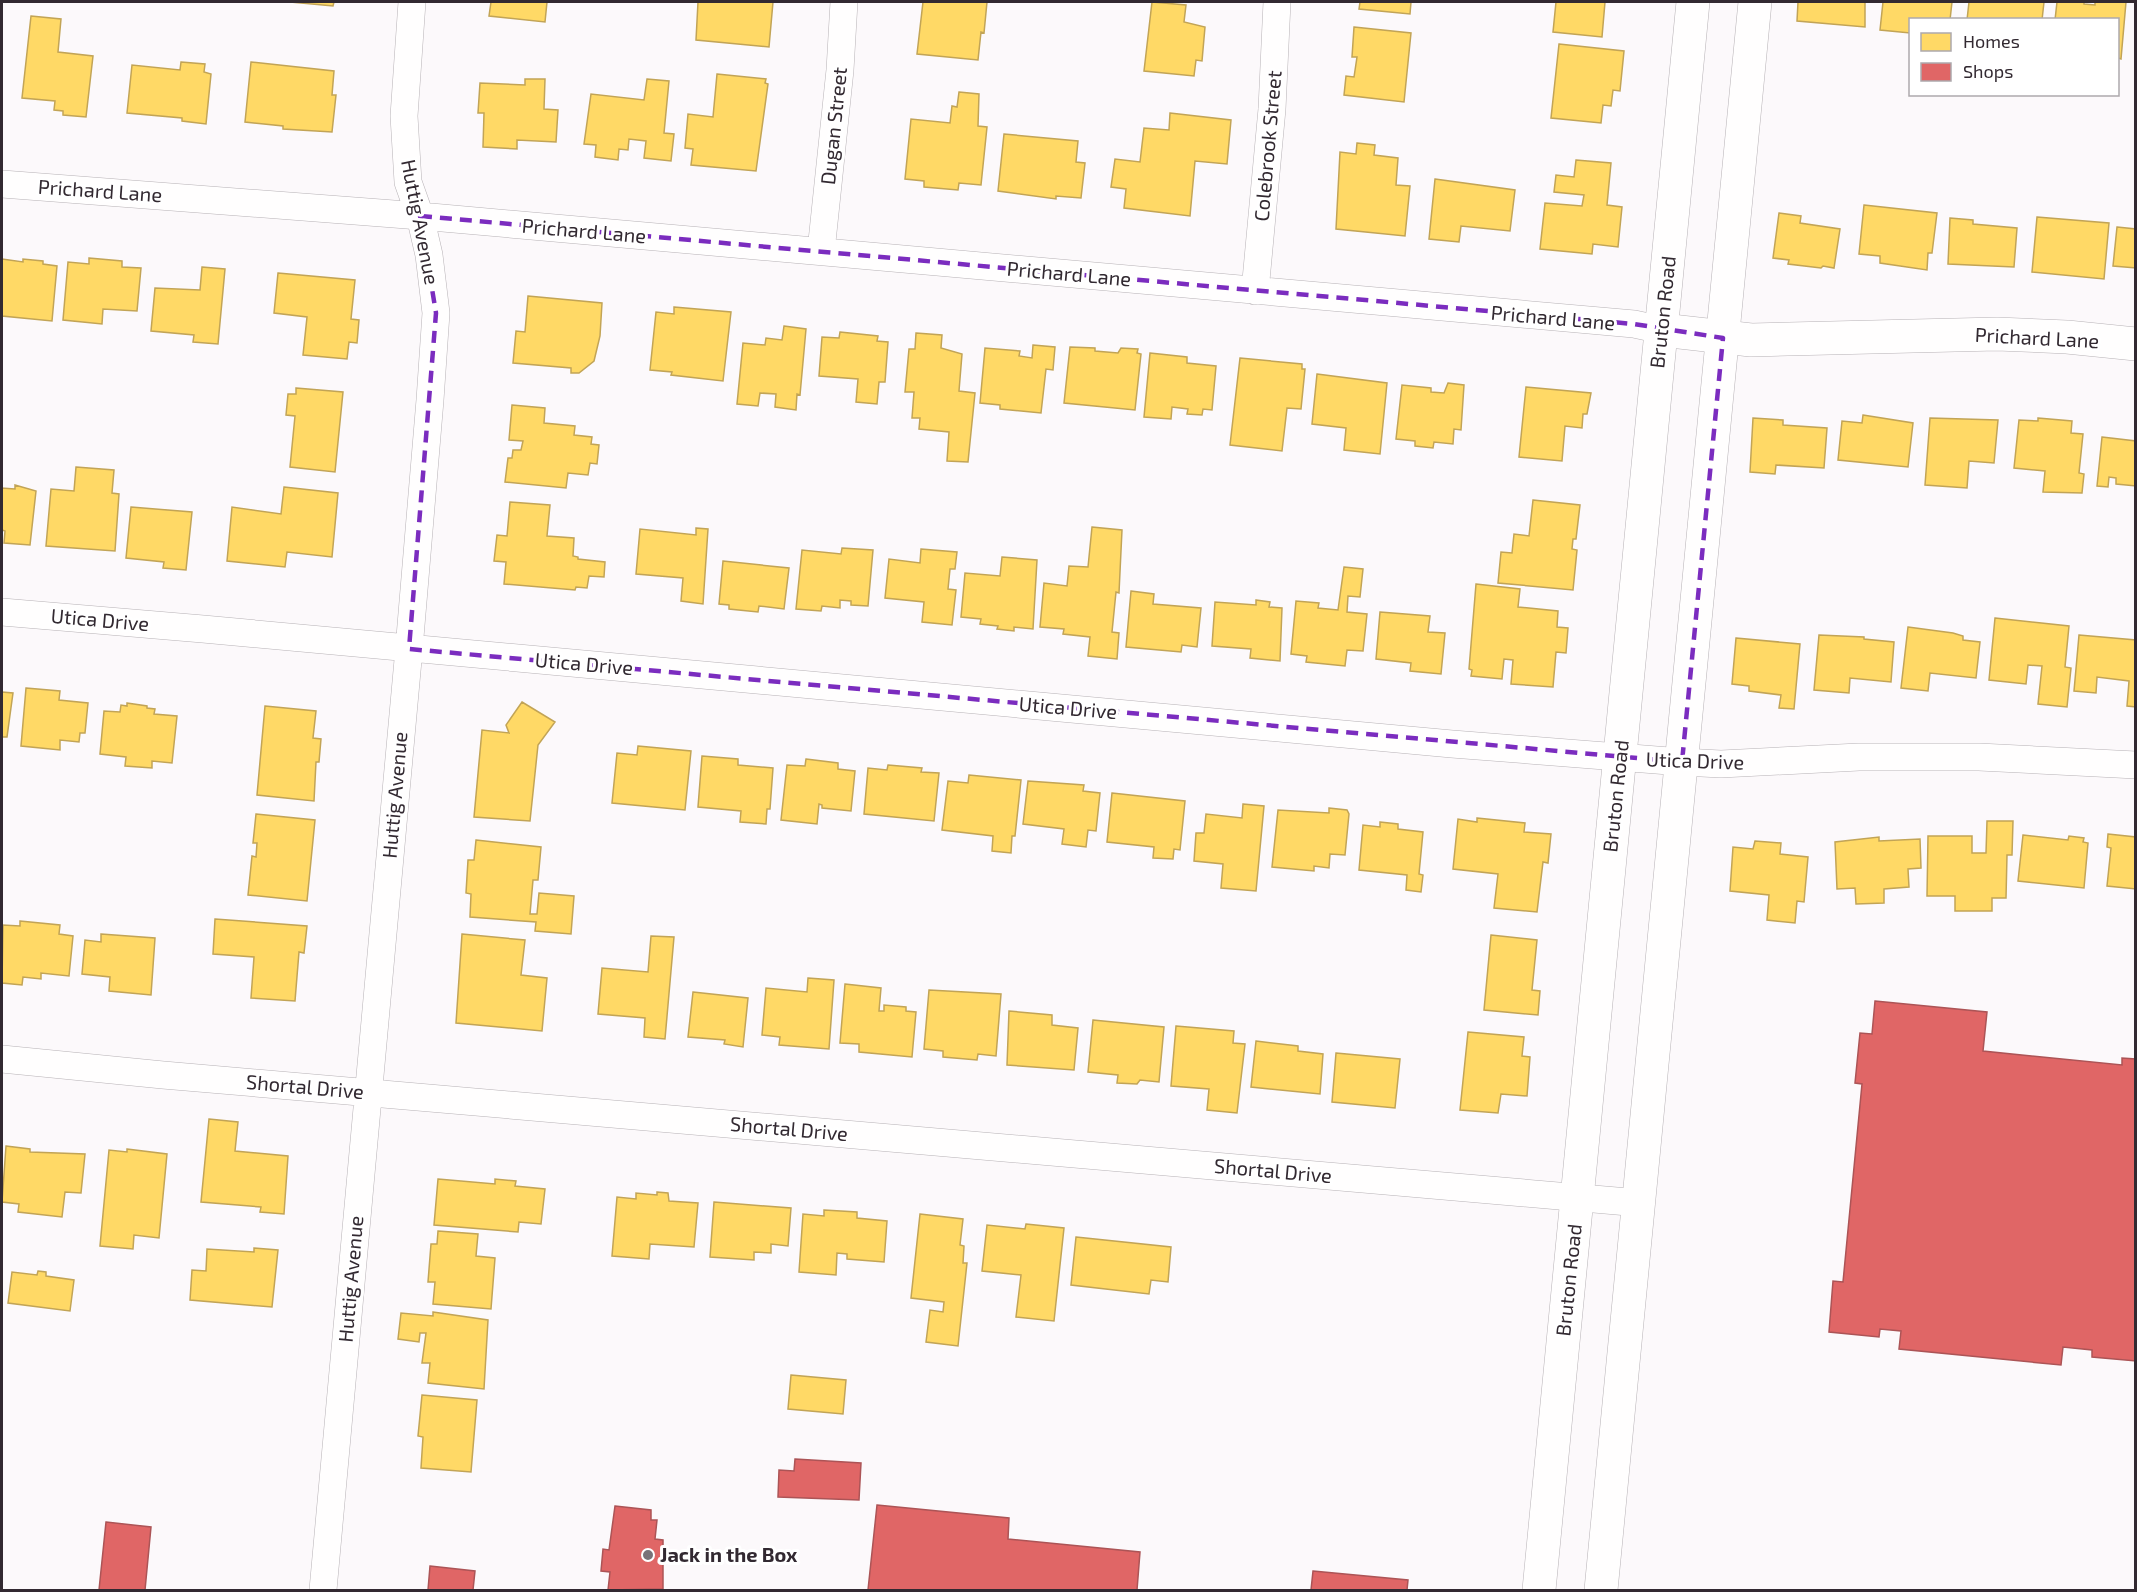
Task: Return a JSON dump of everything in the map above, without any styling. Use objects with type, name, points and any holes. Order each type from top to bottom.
[{"type":"main road","name":"Bruton Road","points":[[1539,1590],[1694,2]]},
{"type":"main road","points":[[1601,1590],[1755,2]]},
{"type":"main road","name":"Prichard Lane","points":[[1662,330],[1751,340],[1997,334],[2067,337],[2136,344]]},
{"type":"street","name":"Huttig Avenue","points":[[322,1590],[409,649],[435,313],[429,255],[420,216],[408,182],[404,116],[412,2]]},
{"type":"street","name":"Dugan Street","points":[[821,251],[840,70],[844,2]]},
{"type":"street","name":"Colebrook Street","points":[[1255,291],[1272,109],[1277,2]]},
{"type":"street","name":"Prichard Lane","points":[[2,184],[420,216],[821,251],[1634,324],[1662,330]]},
{"type":"street","name":"Utica Drive","points":[[2,612],[1428,742],[1682,762],[1721,764],[1859,757],[1979,757],[2136,765]]},
{"type":"street","name":"Shortal Drive","points":[[2,1059],[1640,1203]]},
{"type":"highlighted area","points":[[420,216],[1634,324],[1723,338],[1682,762],[409,649],[436,313]]},
{"type":"building: Homes","points":[[290,2],[334,2],[333,6]]},
{"type":"building: Homes","points":[[491,2],[547,2],[545,22],[489,16]]},
{"type":"building: Homes","points":[[698,2],[773,2],[769,47],[696,40]]},
{"type":"building: Homes","points":[[923,2],[987,2],[978,60],[917,54]]},
{"type":"building: Homes","points":[[1152,2],[1186,5],[1184,22],[1205,27],[1202,61],[1196,60],[1194,76],[1144,71]]},
{"type":"building: Homes","points":[[1360,2],[1411,2],[1410,14],[1359,9]]},
{"type":"building: Homes","points":[[1556,2],[1605,2],[1602,37],[1553,32]]},
{"type":"building: Homes","points":[[1798,2],[1865,2],[1865,27],[1797,21]]},
{"type":"building: Homes","points":[[1883,2],[1952,2],[1950,18],[1909,18],[1909,33],[1880,30]]},
{"type":"building: Homes","points":[[1969,2],[2044,2],[2042,18],[1967,18]]},
{"type":"building: Homes","points":[[2057,2],[2084,2],[2084,4],[2095,5],[2095,2],[2126,2],[2121,59],[2119,58],[2119,18],[2055,18]]},
{"type":"building: Homes","points":[[31,16],[61,19],[58,52],[93,56],[86,117],[63,115],[63,111],[54,110],[55,101],[22,98]]},
{"type":"building: Homes","points":[[1354,27],[1411,33],[1404,102],[1344,95],[1346,76],[1354,77],[1357,57],[1352,57]]},
{"type":"building: Homes","points":[[1559,44],[1624,51],[1620,91],[1613,90],[1611,106],[1603,105],[1601,123],[1551,118]]},
{"type":"building: Homes","points":[[181,62],[205,64],[204,72],[211,74],[206,124],[182,121],[182,118],[127,113],[132,65],[180,70]]},
{"type":"building: Homes","points":[[251,62],[334,71],[332,95],[336,95],[332,132],[283,129],[283,126],[245,122]]},
{"type":"building: Homes","points":[[717,74],[766,79],[765,83],[768,84],[756,171],[691,165],[693,149],[685,148],[688,114],[713,117]]},
{"type":"building: Homes","points":[[525,79],[545,79],[544,109],[558,110],[556,142],[517,140],[517,149],[483,147],[484,113],[478,113],[480,83],[525,85]]},
{"type":"building: Homes","points":[[647,79],[669,81],[664,133],[674,134],[671,161],[644,158],[646,141],[629,139],[628,150],[619,149],[618,160],[595,157],[596,145],[584,144],[591,94],[644,100]]},
{"type":"building: Homes","points":[[959,92],[979,94],[978,126],[987,127],[981,185],[959,183],[958,190],[924,187],[924,181],[905,179],[911,119],[950,123],[952,106],[957,107]]},
{"type":"building: Homes","points":[[1170,113],[1231,120],[1227,164],[1195,161],[1190,216],[1124,208],[1126,189],[1111,187],[1115,159],[1140,162],[1144,128],[1169,130]]},
{"type":"building: Homes","points":[[1004,134],[1078,141],[1076,162],[1085,163],[1081,198],[1056,196],[1056,199],[998,191]]},
{"type":"building: Homes","points":[[1357,143],[1375,145],[1374,155],[1398,158],[1396,185],[1410,186],[1405,236],[1336,229],[1340,152],[1356,154]]},
{"type":"building: Homes","points":[[1576,160],[1611,163],[1607,205],[1622,207],[1618,247],[1593,244],[1592,254],[1540,249],[1545,203],[1582,206],[1584,195],[1554,192],[1556,175],[1574,177]]},
{"type":"building: Homes","points":[[1435,179],[1515,190],[1510,231],[1461,226],[1459,242],[1429,239]]},
{"type":"building: Homes","points":[[1864,205],[1937,213],[1932,253],[1928,253],[1927,270],[1880,263],[1880,256],[1859,254]]},
{"type":"building: Homes","points":[[1779,213],[1801,216],[1800,223],[1840,229],[1834,268],[1788,264],[1789,260],[1773,258]]},
{"type":"building: Homes","points":[[2037,217],[2109,223],[2104,279],[2032,272]]},
{"type":"building: Homes","points":[[1950,218],[1973,220],[1973,224],[2017,228],[2014,267],[1948,264]]},
{"type":"building: Homes","points":[[2117,227],[2136,229],[2136,268],[2113,266]]},
{"type":"building: Homes","points":[[89,258],[122,261],[122,267],[141,268],[137,311],[103,309],[102,324],[63,320],[68,262],[89,264]]},
{"type":"building: Homes","points":[[2,259],[23,262],[23,259],[43,261],[43,264],[57,266],[52,321],[2,316]]},
{"type":"building: Homes","points":[[202,267],[225,269],[218,344],[193,342],[194,335],[151,331],[155,288],[200,290]]},
{"type":"building: Homes","points":[[278,273],[355,280],[351,319],[359,320],[357,343],[349,342],[347,359],[303,355],[307,317],[274,313]]},
{"type":"building: Homes","points":[[528,296],[602,303],[600,336],[594,361],[579,373],[571,373],[571,368],[513,363],[516,331],[525,332]]},
{"type":"building: Homes","points":[[674,307],[731,312],[723,381],[671,375],[672,372],[650,370],[656,312],[674,314]]},
{"type":"building: Homes","points":[[784,326],[806,329],[800,395],[797,394],[796,410],[775,407],[776,394],[760,393],[758,406],[737,404],[743,343],[765,345],[766,338],[782,340]]},
{"type":"building: Homes","points":[[840,332],[878,336],[877,341],[888,342],[885,382],[879,382],[877,404],[856,402],[858,379],[819,376],[822,337],[839,338]]},
{"type":"building: Homes","points":[[916,333],[942,335],[941,348],[962,354],[959,391],[975,393],[968,462],[947,461],[949,432],[919,429],[920,418],[912,418],[914,392],[905,392],[909,349],[915,349]]},
{"type":"building: Homes","points":[[1033,345],[1055,347],[1053,370],[1046,369],[1041,413],[1000,409],[1000,405],[980,403],[985,348],[1020,351],[1019,356],[1032,358]]},
{"type":"building: Homes","points":[[1070,347],[1095,348],[1095,351],[1118,353],[1121,348],[1138,349],[1137,353],[1141,354],[1135,410],[1064,403]]},
{"type":"building: Homes","points":[[1150,353],[1187,357],[1187,363],[1216,366],[1212,410],[1203,409],[1202,415],[1187,414],[1188,409],[1172,407],[1171,419],[1144,417]]},
{"type":"building: Homes","points":[[1240,358],[1302,364],[1302,369],[1305,369],[1301,409],[1287,408],[1282,451],[1230,445]]},
{"type":"building: Homes","points":[[1317,374],[1387,383],[1380,454],[1344,450],[1346,428],[1312,424]]},
{"type":"building: Homes","points":[[1448,383],[1464,385],[1461,430],[1454,429],[1453,444],[1434,442],[1433,448],[1415,446],[1415,441],[1396,439],[1402,385],[1431,388],[1431,392],[1444,393]]},
{"type":"building: Homes","points":[[1526,387],[1591,393],[1587,414],[1583,414],[1582,428],[1565,426],[1562,461],[1519,457]]},
{"type":"building: Homes","points":[[296,388],[343,392],[335,472],[290,467],[295,416],[286,415],[288,394],[296,394]]},
{"type":"building: Homes","points":[[512,405],[545,408],[544,423],[575,426],[574,435],[592,437],[591,444],[599,445],[597,464],[590,463],[588,475],[568,473],[566,488],[505,482],[508,458],[512,458],[513,450],[521,450],[523,441],[509,440]]},
{"type":"building: Homes","points":[[1863,415],[1913,423],[1908,467],[1838,460],[1842,421],[1862,423]]},
{"type":"building: Homes","points":[[1753,418],[1783,420],[1783,425],[1827,428],[1824,468],[1776,465],[1775,474],[1750,472]]},
{"type":"building: Homes","points":[[1930,418],[1998,420],[1994,463],[1969,461],[1967,488],[1925,485]]},
{"type":"building: Homes","points":[[2038,418],[2072,421],[2071,433],[2083,434],[2079,473],[2084,474],[2082,493],[2043,492],[2045,471],[2014,468],[2019,420],[2038,421]]},
{"type":"building: Homes","points":[[2102,437],[2136,441],[2136,486],[2116,484],[2116,478],[2109,477],[2108,487],[2097,486]]},
{"type":"building: Homes","points":[[76,467],[114,470],[112,493],[119,494],[115,551],[46,546],[51,489],[74,491]]},
{"type":"building: Homes","points":[[15,485],[36,491],[30,545],[4,543],[2,488],[15,489]]},
{"type":"building: Homes","points":[[284,487],[338,493],[332,557],[287,552],[285,567],[227,561],[232,507],[281,514]]},
{"type":"building: Homes","points":[[1533,500],[1580,505],[1576,539],[1573,539],[1572,549],[1577,550],[1573,590],[1498,583],[1501,552],[1512,553],[1514,534],[1529,536]]},
{"type":"building: Homes","points":[[510,502],[550,505],[547,536],[574,538],[573,556],[578,559],[605,562],[604,577],[589,576],[587,588],[576,587],[575,590],[504,584],[506,562],[494,561],[497,535],[507,536]]},
{"type":"building: Homes","points":[[131,507],[192,512],[186,570],[163,568],[164,562],[126,558]]},
{"type":"building: Homes","points":[[1092,527],[1122,530],[1119,593],[1116,592],[1112,632],[1119,633],[1117,659],[1088,656],[1090,637],[1063,634],[1064,629],[1040,627],[1044,583],[1067,586],[1069,566],[1088,567]]},
{"type":"building: Homes","points":[[696,528],[708,529],[703,604],[681,601],[683,578],[636,574],[640,529],[696,535]]},
{"type":"building: Homes","points":[[842,548],[873,550],[868,606],[851,605],[851,601],[840,600],[840,608],[822,606],[821,611],[796,609],[802,550],[841,554]]},
{"type":"building: Homes","points":[[921,549],[957,552],[955,569],[950,569],[948,589],[956,590],[952,625],[922,622],[924,602],[885,598],[889,559],[920,563]]},
{"type":"building: Homes","points":[[1002,557],[1037,560],[1033,629],[1014,627],[1014,631],[997,629],[998,626],[980,624],[981,619],[961,617],[965,573],[1000,576]]},
{"type":"building: Homes","points":[[723,561],[789,568],[784,609],[759,606],[758,612],[729,609],[729,605],[719,604]]},
{"type":"building: Homes","points":[[1344,567],[1363,569],[1360,597],[1348,596],[1347,612],[1367,614],[1363,651],[1347,650],[1345,666],[1306,662],[1307,656],[1291,654],[1296,601],[1319,603],[1318,608],[1338,610]]},
{"type":"building: Homes","points":[[1476,584],[1520,589],[1518,607],[1558,611],[1557,627],[1568,628],[1566,653],[1556,652],[1553,687],[1511,684],[1513,660],[1504,659],[1502,679],[1471,676],[1472,670],[1469,669]]},
{"type":"building: Homes","points":[[1131,591],[1154,594],[1153,604],[1201,608],[1197,647],[1182,645],[1181,652],[1126,647]]},
{"type":"building: Homes","points":[[1256,600],[1270,602],[1269,607],[1282,608],[1280,661],[1250,658],[1251,649],[1212,646],[1215,602],[1256,605]]},
{"type":"building: Homes","points":[[1380,612],[1430,616],[1428,632],[1445,633],[1441,674],[1410,671],[1411,663],[1376,659]]},
{"type":"building: Homes","points":[[1995,618],[2069,626],[2065,667],[2071,668],[2067,707],[2038,704],[2042,666],[2028,665],[2026,684],[1989,680]]},
{"type":"building: Homes","points":[[1908,627],[1953,633],[1963,636],[1963,640],[1980,642],[1976,678],[1930,673],[1928,691],[1901,688]]},
{"type":"building: Homes","points":[[1819,635],[1864,637],[1864,639],[1894,642],[1891,682],[1850,678],[1849,693],[1814,690]]},
{"type":"building: Homes","points":[[2079,635],[2136,640],[2136,707],[2127,706],[2129,681],[2097,677],[2096,693],[2074,691]]},
{"type":"building: Homes","points":[[1736,638],[1800,644],[1794,709],[1779,708],[1781,695],[1749,691],[1749,686],[1732,684]]},
{"type":"building: Homes","points":[[26,688],[60,691],[59,700],[88,703],[85,733],[80,733],[79,742],[60,740],[60,750],[21,746]]},
{"type":"building: Homes","points":[[2,692],[13,693],[7,737],[2,737]]},
{"type":"building: Homes","points":[[522,702],[555,722],[538,745],[530,821],[474,817],[482,730],[509,733],[506,725]]},
{"type":"building: Homes","points":[[127,703],[155,709],[154,714],[177,716],[172,763],[152,761],[152,768],[125,766],[126,757],[100,754],[104,711],[120,712],[121,705],[127,706]]},
{"type":"building: Homes","points":[[265,706],[316,711],[313,738],[321,739],[319,762],[316,762],[314,801],[257,795]]},
{"type":"building: Homes","points":[[638,746],[691,751],[685,810],[612,803],[617,753],[637,755]]},
{"type":"building: Homes","points":[[702,756],[738,759],[738,765],[773,768],[770,809],[767,809],[766,824],[740,822],[741,811],[698,807]]},
{"type":"building: Homes","points":[[806,759],[838,763],[838,769],[855,771],[851,811],[822,808],[819,804],[817,824],[781,820],[787,765],[805,766]]},
{"type":"building: Homes","points":[[888,765],[922,768],[921,772],[939,773],[934,821],[864,814],[868,768],[887,770]]},
{"type":"building: Homes","points":[[969,775],[1021,780],[1011,853],[992,851],[993,836],[942,830],[948,781],[968,783]]},
{"type":"building: Homes","points":[[1028,781],[1084,785],[1083,791],[1100,793],[1096,831],[1088,830],[1086,847],[1062,844],[1064,829],[1023,824]]},
{"type":"building: Homes","points":[[1112,793],[1185,801],[1180,850],[1174,849],[1173,859],[1153,858],[1154,847],[1107,842]]},
{"type":"building: Homes","points":[[1243,804],[1264,806],[1256,891],[1221,888],[1223,864],[1194,861],[1196,833],[1204,833],[1206,814],[1242,818]]},
{"type":"building: Homes","points":[[1329,808],[1347,810],[1349,814],[1345,855],[1330,854],[1329,868],[1314,866],[1314,871],[1272,867],[1278,810],[1329,813]]},
{"type":"building: Homes","points":[[256,814],[315,820],[307,901],[248,895],[252,856],[256,857],[257,843],[253,843]]},
{"type":"building: Homes","points":[[1477,818],[1525,823],[1524,832],[1551,834],[1548,863],[1543,862],[1537,912],[1494,908],[1498,874],[1453,869],[1458,819],[1477,822]]},
{"type":"building: Homes","points":[[1987,821],[2013,821],[2012,855],[2007,855],[2006,898],[1992,898],[1992,911],[1955,911],[1955,896],[1927,896],[1928,836],[1972,836],[1972,853],[1986,853]]},
{"type":"building: Homes","points":[[1380,822],[1398,824],[1398,829],[1423,832],[1419,874],[1423,875],[1421,892],[1406,890],[1407,875],[1359,870],[1363,825],[1380,827]]},
{"type":"building: Homes","points":[[2108,834],[2136,837],[2136,889],[2107,886],[2111,848],[2107,847]]},
{"type":"building: Homes","points":[[2023,835],[2068,840],[2069,836],[2084,838],[2083,842],[2088,843],[2084,888],[2018,881]]},
{"type":"building: Homes","points":[[1879,837],[1879,841],[1920,839],[1921,868],[1908,869],[1909,887],[1884,889],[1884,903],[1856,904],[1855,888],[1837,889],[1835,842]]},
{"type":"building: Homes","points":[[476,840],[541,847],[538,880],[533,880],[530,914],[537,914],[539,893],[574,896],[571,934],[535,931],[536,922],[470,917],[471,894],[466,893],[468,860],[474,860]]},
{"type":"building: Homes","points":[[1755,841],[1781,843],[1780,854],[1808,857],[1804,902],[1797,901],[1795,923],[1767,920],[1769,895],[1730,891],[1733,847],[1753,849]]},
{"type":"building: Homes","points":[[215,919],[307,926],[304,953],[299,952],[295,1001],[251,998],[254,957],[213,954]]},
{"type":"building: Homes","points":[[20,921],[60,925],[59,934],[73,936],[69,976],[41,973],[41,979],[23,977],[22,985],[2,983],[3,925],[20,926]]},
{"type":"building: Homes","points":[[101,934],[155,938],[151,995],[109,991],[110,977],[82,974],[85,940],[101,942]]},
{"type":"building: Homes","points":[[462,934],[525,940],[521,975],[547,978],[542,1031],[456,1023]]},
{"type":"building: Homes","points":[[1491,935],[1537,940],[1532,990],[1540,991],[1538,1015],[1484,1010]]},
{"type":"building: Homes","points":[[651,936],[674,937],[665,1039],[644,1037],[645,1018],[598,1014],[602,968],[648,972]]},
{"type":"building: Homes","points":[[808,978],[834,980],[829,1049],[779,1045],[780,1037],[762,1035],[766,988],[807,992]]},
{"type":"building: Homes","points":[[845,984],[881,988],[879,1011],[884,1011],[884,1005],[906,1007],[906,1011],[916,1012],[912,1057],[859,1052],[859,1044],[840,1043]]},
{"type":"building: Homes","points":[[929,990],[1001,994],[996,1056],[978,1054],[977,1060],[943,1057],[943,1051],[924,1049]]},
{"type":"building: Homes","points":[[693,992],[748,998],[743,1047],[724,1044],[725,1040],[688,1037]]},
{"type":"building: Homes","points":[[1009,1011],[1052,1015],[1052,1025],[1078,1028],[1074,1070],[1007,1065]]},
{"type":"building: Homes","points":[[1093,1020],[1164,1027],[1159,1082],[1140,1080],[1137,1084],[1117,1083],[1118,1075],[1088,1072]]},
{"type":"building: Homes","points":[[1176,1026],[1234,1031],[1233,1043],[1245,1044],[1237,1113],[1207,1110],[1209,1089],[1171,1086]]},
{"type":"building: Homes","points":[[1468,1032],[1524,1037],[1522,1056],[1530,1057],[1527,1096],[1501,1094],[1498,1113],[1460,1110]]},
{"type":"building: Homes","points":[[1256,1041],[1298,1046],[1298,1051],[1323,1054],[1320,1094],[1251,1087]]},
{"type":"building: Homes","points":[[1336,1053],[1400,1059],[1395,1108],[1332,1102]]},
{"type":"building: Homes","points":[[209,1119],[238,1122],[235,1151],[288,1156],[284,1214],[260,1212],[261,1207],[201,1202]]},
{"type":"building: Homes","points":[[6,1146],[30,1149],[30,1152],[85,1154],[81,1193],[65,1192],[62,1217],[18,1212],[19,1204],[2,1202]]},
{"type":"building: Homes","points":[[127,1149],[167,1154],[159,1238],[134,1235],[133,1249],[100,1246],[109,1150],[127,1152]]},
{"type":"building: Homes","points":[[438,1179],[495,1184],[495,1179],[516,1181],[515,1186],[545,1189],[541,1224],[519,1222],[518,1232],[434,1225]]},
{"type":"building: Homes","points":[[657,1192],[668,1193],[669,1201],[698,1203],[694,1247],[650,1244],[649,1259],[612,1256],[617,1197],[636,1199],[636,1193],[657,1195]]},
{"type":"building: Homes","points":[[714,1202],[791,1208],[788,1246],[771,1244],[771,1253],[754,1252],[754,1260],[710,1257]]},
{"type":"building: Homes","points":[[824,1210],[857,1212],[857,1218],[887,1221],[884,1262],[847,1259],[847,1254],[837,1253],[836,1275],[799,1272],[803,1214],[824,1216]]},
{"type":"building: Homes","points":[[920,1214],[963,1219],[960,1245],[964,1246],[963,1263],[967,1263],[958,1346],[926,1342],[930,1310],[943,1312],[944,1302],[911,1298]]},
{"type":"building: Homes","points":[[1026,1224],[1064,1228],[1054,1321],[1016,1317],[1021,1275],[982,1271],[987,1225],[1025,1229]]},
{"type":"building: Homes","points":[[438,1231],[478,1234],[476,1256],[495,1258],[491,1309],[433,1304],[435,1282],[428,1282],[431,1244],[437,1244]]},
{"type":"building: Homes","points":[[1076,1237],[1171,1247],[1168,1282],[1151,1280],[1149,1294],[1071,1285]]},
{"type":"building: Homes","points":[[254,1248],[278,1250],[272,1307],[190,1300],[192,1270],[206,1271],[207,1249],[254,1252]]},
{"type":"building: Homes","points":[[38,1271],[46,1272],[46,1276],[74,1280],[70,1311],[8,1303],[12,1272],[37,1275]]},
{"type":"building: Homes","points":[[433,1312],[488,1320],[484,1389],[428,1383],[430,1363],[422,1363],[426,1333],[420,1333],[419,1342],[398,1339],[401,1313],[433,1316]]},
{"type":"building: Homes","points":[[791,1375],[846,1380],[843,1414],[788,1409]]},
{"type":"building: Homes","points":[[422,1395],[477,1400],[471,1472],[421,1468],[423,1437],[418,1436]]},
{"type":"building: Shops","points":[[1875,1001],[1987,1012],[1983,1051],[2122,1065],[2122,1058],[2136,1059],[2136,1361],[2092,1357],[2092,1350],[2063,1347],[2061,1365],[1899,1349],[1901,1331],[1880,1329],[1879,1337],[1829,1332],[1833,1281],[1843,1282],[1862,1084],[1855,1083],[1860,1033],[1872,1034]]},
{"type":"building: Shops","points":[[795,1459],[861,1463],[859,1500],[778,1497],[779,1470],[794,1471]]},
{"type":"building: Shops","points":[[877,1505],[1009,1518],[1008,1539],[1140,1552],[1137,1590],[868,1590]]},
{"type":"building: Shops","points":[[615,1506],[651,1510],[651,1520],[657,1520],[655,1539],[663,1540],[663,1589],[608,1590],[610,1572],[601,1571],[603,1549],[609,1550]]},
{"type":"building: Shops","points":[[106,1522],[151,1527],[145,1590],[99,1590]]},
{"type":"building: Shops","points":[[430,1566],[475,1571],[473,1590],[428,1590]]},
{"type":"building: Shops","points":[[1313,1571],[1408,1580],[1407,1590],[1311,1590]]},
{"type":"place","name":"Jack in the Box","points":[[648,1555]]}]
